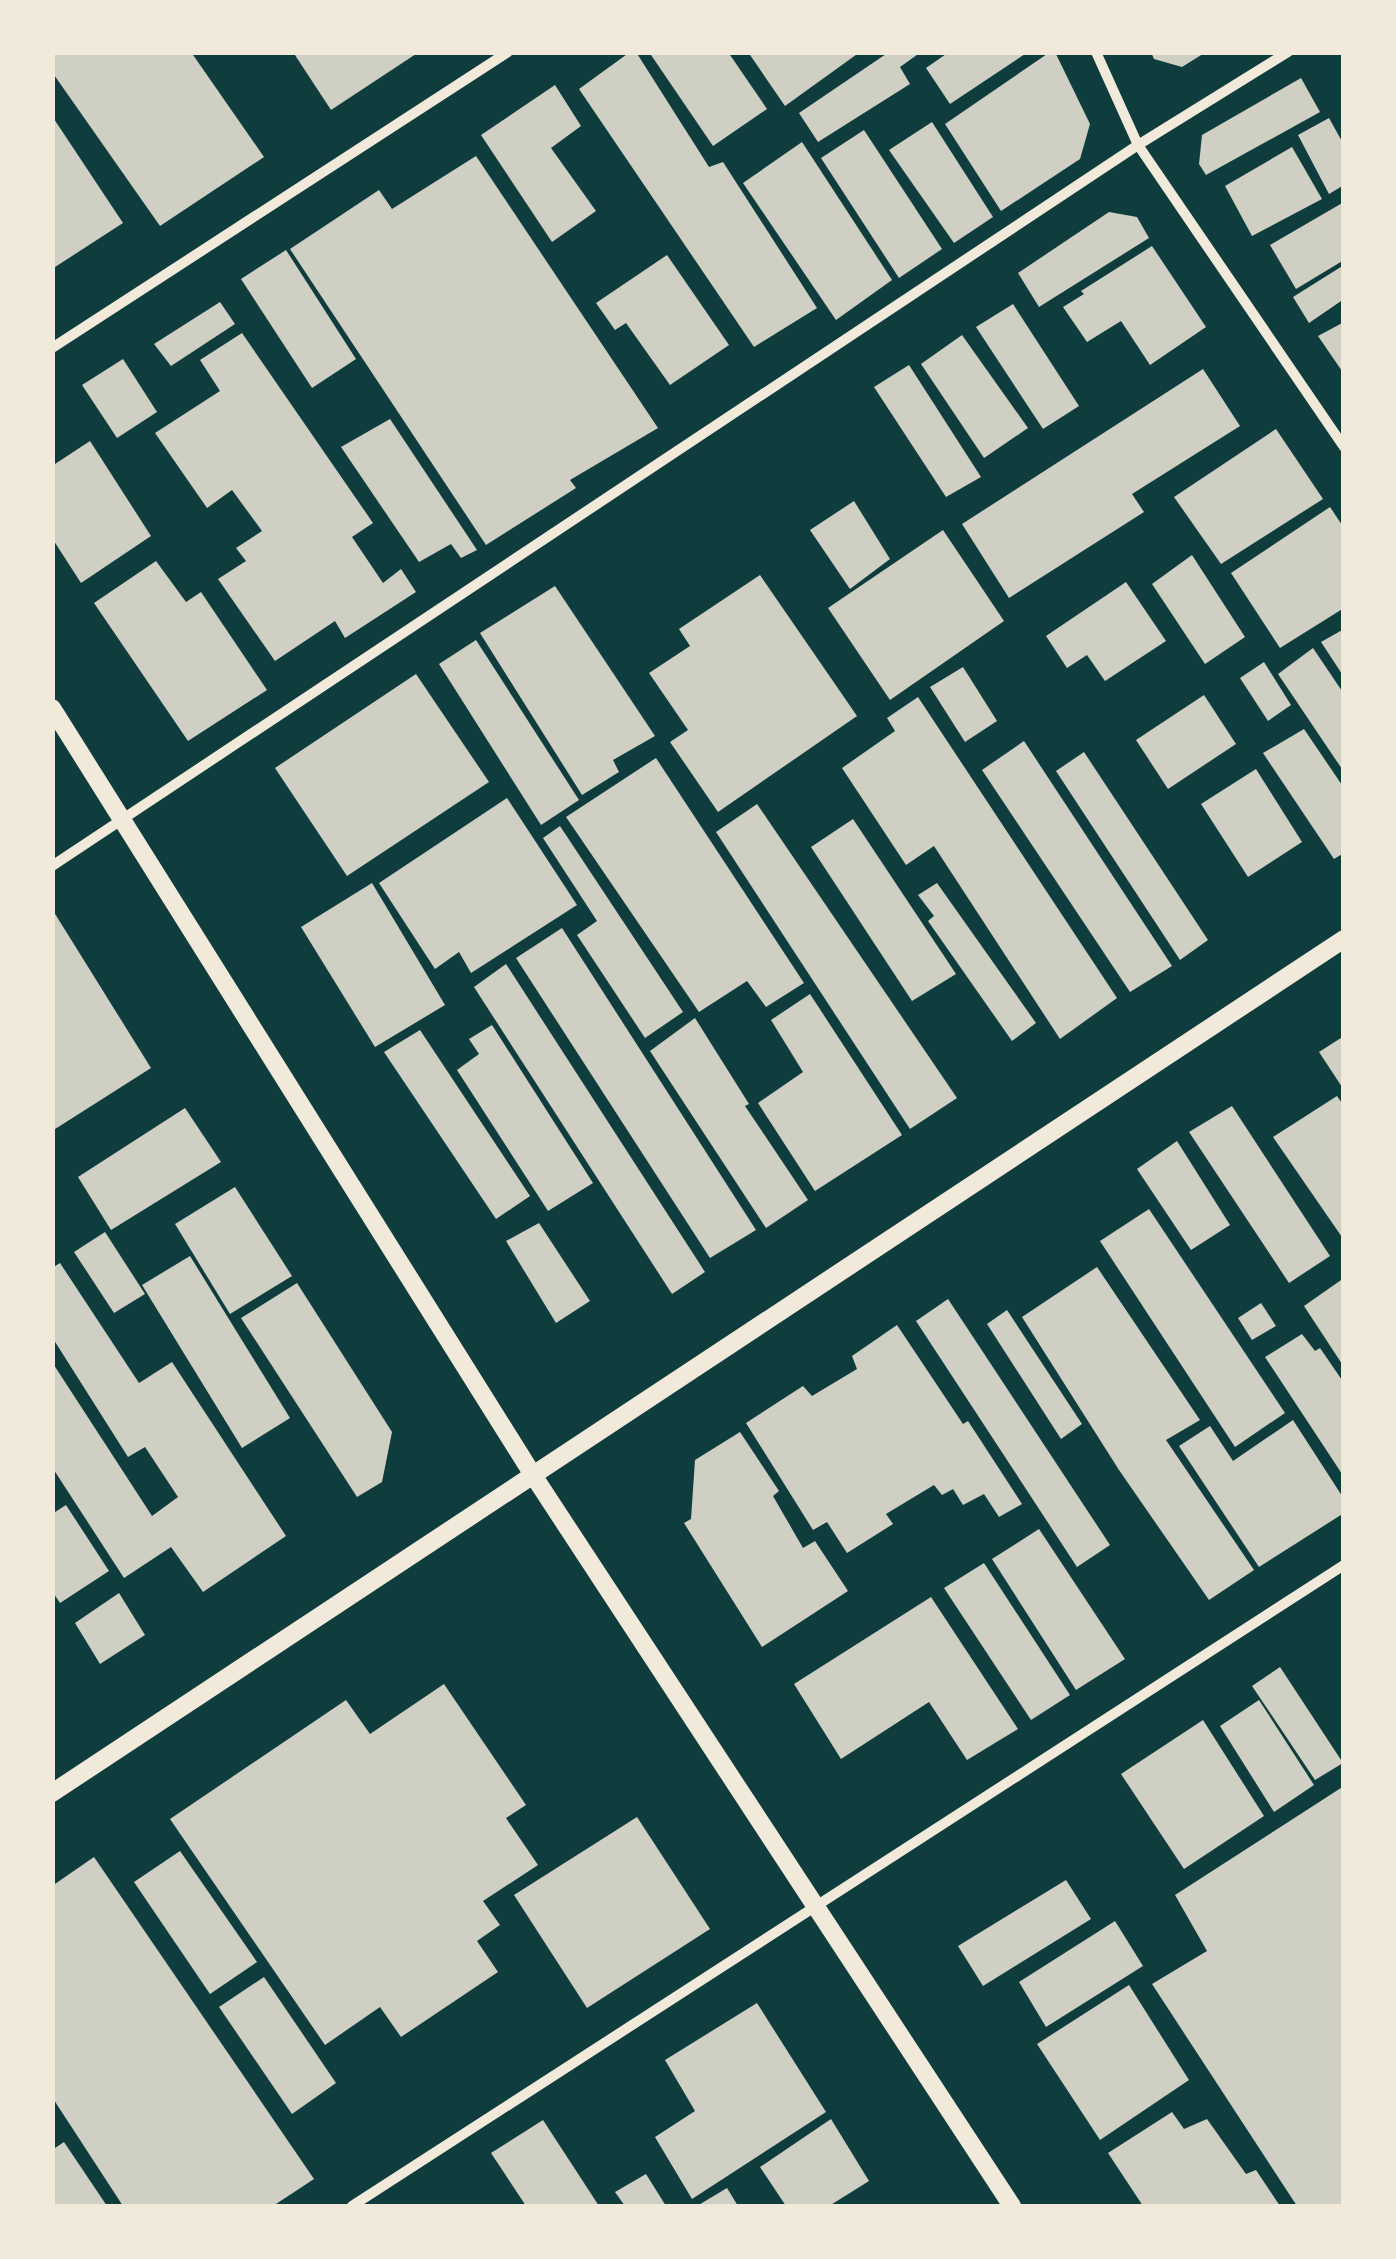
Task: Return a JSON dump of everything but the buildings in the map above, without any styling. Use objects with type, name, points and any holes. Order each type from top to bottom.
[{"type":"street","points":[[52,348],[508,52]]},
{"type":"street","points":[[1096,52],[1138,145],[1344,447]]},
{"type":"street","points":[[52,866],[1138,145],[1288,52]]},
{"type":"street","points":[[52,708],[534,1475],[1012,2206]]},
{"type":"street","points":[[52,1793],[1344,939]]},
{"type":"street","points":[[352,2206],[1344,1565]]}]
